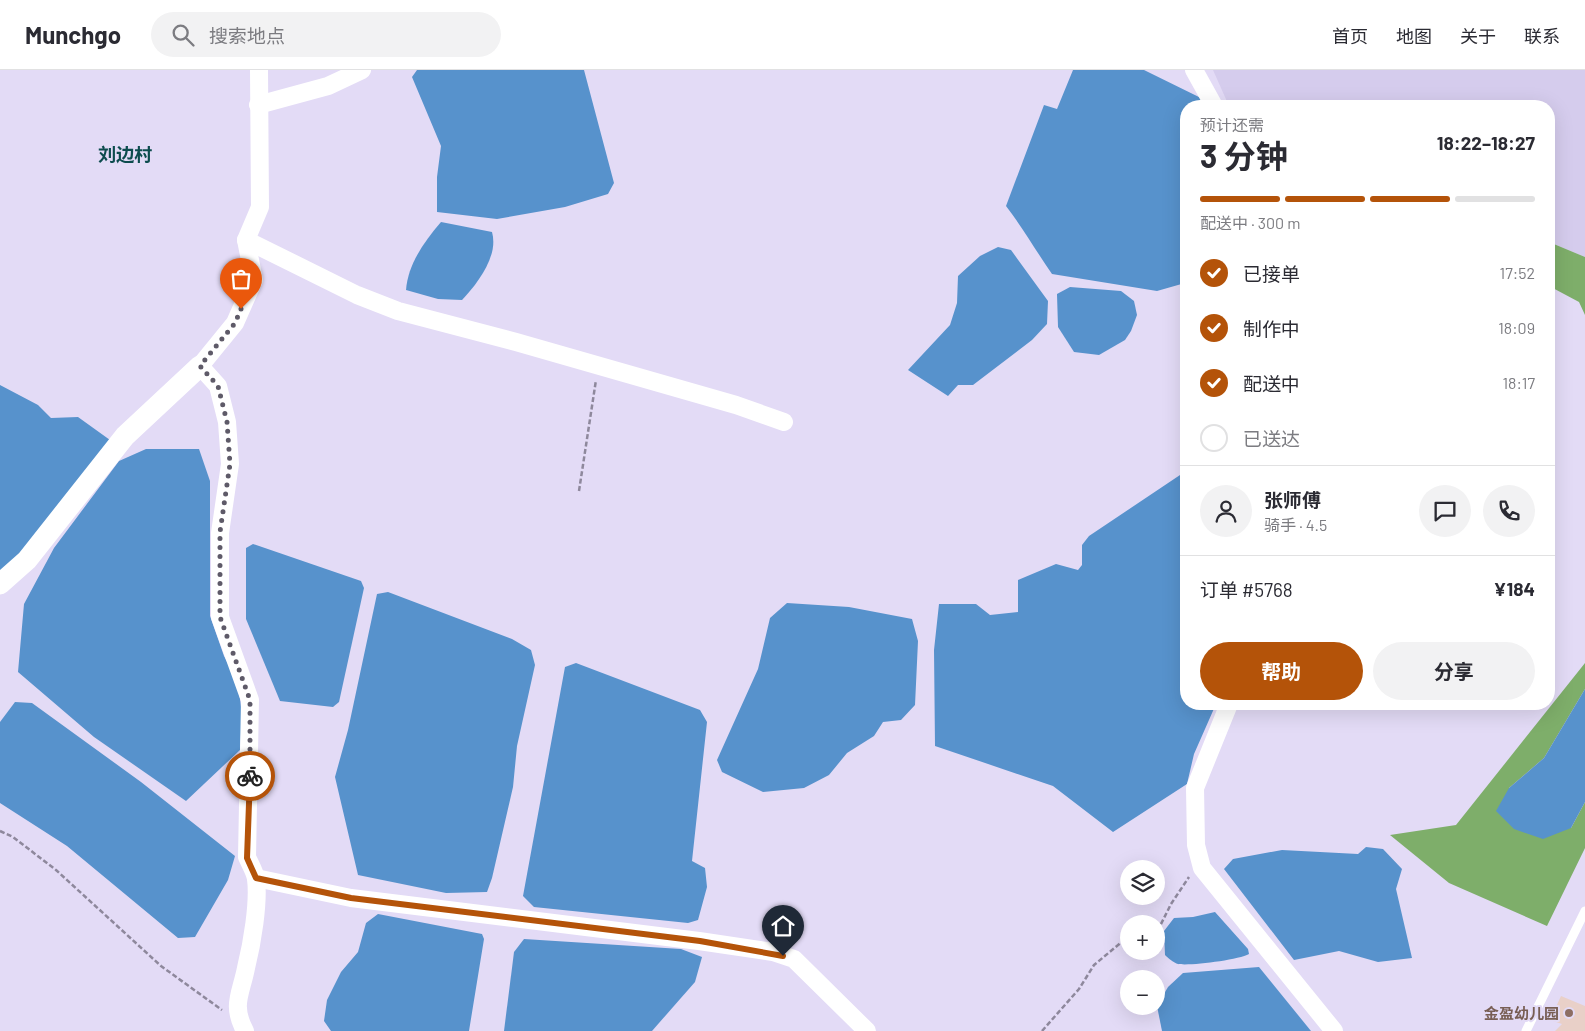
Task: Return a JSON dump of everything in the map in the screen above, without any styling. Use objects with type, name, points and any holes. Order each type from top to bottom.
[{"type":"street","points":[[0,584],[27,560],[125,436],[200,366],[235,323],[254,280],[246,240],[260,207],[259,70]]},
{"type":"street","points":[[258,105],[328,86],[362,70]]},
{"type":"street","points":[[1194,70],[1211,100]]},
{"type":"street","points":[[246,240],[357,295],[398,311],[736,405],[784,422]]},
{"type":"street","points":[[200,366],[218,386],[227,422],[230,464],[220,532],[220,617],[250,700],[247,858],[256,878],[255,909],[246,968],[236,1003],[242,1026]]},
{"type":"street","points":[[1227,710],[1195,788],[1196,845],[1202,868],[1334,1031]]},
{"type":"street","points":[[256,878],[351,898],[690,939],[773,952],[794,959],[867,1031]]},
{"type":"lane","points":[[1526,1031],[1585,911]]},
{"type":"path","points":[[578,492],[598,366]]},
{"type":"path","points":[[0,831],[13,837],[56,870],[181,982],[242,1026]]},
{"type":"path","points":[[1165,916],[1188,878],[1202,868]]},
{"type":"path","points":[[1042,1031],[1079,989],[1094,965],[1120,943]]},
{"type":"shaded area","points":[[1213,70],[1585,70],[1585,257],[1555,244],[1555,100],[1226,100]]},
{"type":"shaded area","name":"金盈幼儿园","points":[[1561,996],[1585,1006],[1585,1031],[1555,1031],[1562,1024],[1550,1020]]},
{"type":"green space","points":[[1555,244],[1585,257],[1585,315],[1579,302],[1555,289]]},
{"type":"green space","points":[[1585,663],[1585,689],[1544,758],[1509,788],[1571,828],[1585,802],[1585,848],[1547,926],[1449,883],[1390,835],[1456,825],[1548,710],[1555,710],[1555,701]]},
{"type":"water","points":[[417,70],[584,70],[614,183],[608,194],[565,207],[497,219],[437,212],[437,177],[441,146],[412,77]]},
{"type":"water","points":[[1073,70],[1144,70],[1203,99],[1180,100],[1180,284],[1157,291],[1052,274],[1006,206],[1044,105],[1057,109]]},
{"type":"water","points":[[441,222],[492,232],[493,241],[490,260],[480,278],[462,300],[438,299],[406,290],[413,262]]},
{"type":"water","points":[[998,247],[1011,250],[1048,301],[1047,324],[1032,340],[973,385],[958,385],[948,396],[908,370],[950,325],[957,303],[958,276],[980,256]]},
{"type":"water","points":[[1070,287],[1121,291],[1134,301],[1137,315],[1131,331],[1125,340],[1099,355],[1074,352],[1058,327],[1057,294]]},
{"type":"water","points":[[0,385],[38,405],[51,418],[78,417],[110,440],[19,556],[0,571]]},
{"type":"water","points":[[146,449],[199,449],[210,481],[210,616],[224,656],[238,683],[242,715],[240,750],[186,801],[94,737],[18,672],[24,604],[54,548],[119,461]]},
{"type":"water","points":[[1180,475],[1180,710],[1213,710],[1194,754],[1187,784],[1113,832],[1053,786],[935,746],[934,650],[939,604],[976,604],[990,615],[1018,612],[1018,580],[1056,564],[1078,570],[1082,565],[1082,545],[1089,536]]},
{"type":"water","points":[[253,544],[361,581],[364,588],[339,702],[333,707],[280,701],[246,619],[246,548]]},
{"type":"water","points":[[388,592],[512,639],[531,650],[535,665],[517,746],[513,787],[487,892],[446,893],[358,875],[335,777],[348,730],[377,594]]},
{"type":"water","points":[[787,603],[849,607],[912,619],[918,641],[915,705],[901,720],[883,722],[874,736],[847,753],[829,775],[804,788],[763,792],[722,772],[717,760],[758,669],[770,618]]},
{"type":"water","points":[[576,663],[700,710],[707,722],[692,861],[705,868],[707,887],[698,920],[688,923],[534,907],[523,896],[565,667]]},
{"type":"water","points":[[1585,689],[1585,802],[1571,828],[1543,839],[1514,829],[1496,811],[1509,788],[1544,758]]},
{"type":"water","points":[[15,702],[32,703],[141,782],[235,856],[228,880],[195,937],[178,938],[67,846],[0,803],[0,722]]},
{"type":"water","points":[[1366,847],[1383,849],[1402,869],[1396,889],[1412,958],[1378,962],[1339,951],[1294,960],[1224,869],[1233,859],[1282,850],[1358,854]]},
{"type":"water","points":[[1215,912],[1248,949],[1249,954],[1203,963],[1184,964],[1171,960],[1165,955],[1165,930],[1174,918],[1193,917]]},
{"type":"water","points":[[378,914],[482,934],[484,939],[469,1031],[331,1031],[324,1021],[327,1000],[341,972],[358,952],[366,923]]},
{"type":"water","points":[[524,939],[681,949],[702,957],[695,982],[652,1031],[504,1031],[514,952]]},
{"type":"water","points":[[1259,967],[1311,1031],[1162,1031],[1159,1015],[1165,1015],[1165,992],[1183,973]]},
{"type":"way so far","points":[[241,309],[235,323],[200,366],[218,386],[227,422],[230,464],[220,532],[220,617],[250,700],[250,776]]},
{"type":"place","name":"金盈幼儿园","points":[[1569,1013]]},
{"type":"district","name":"刘边村","points":[[125,154]]},
{"type":"route","points":[[250,776],[247,858],[256,878],[351,898],[700,941],[773,952],[783,956]]}]
